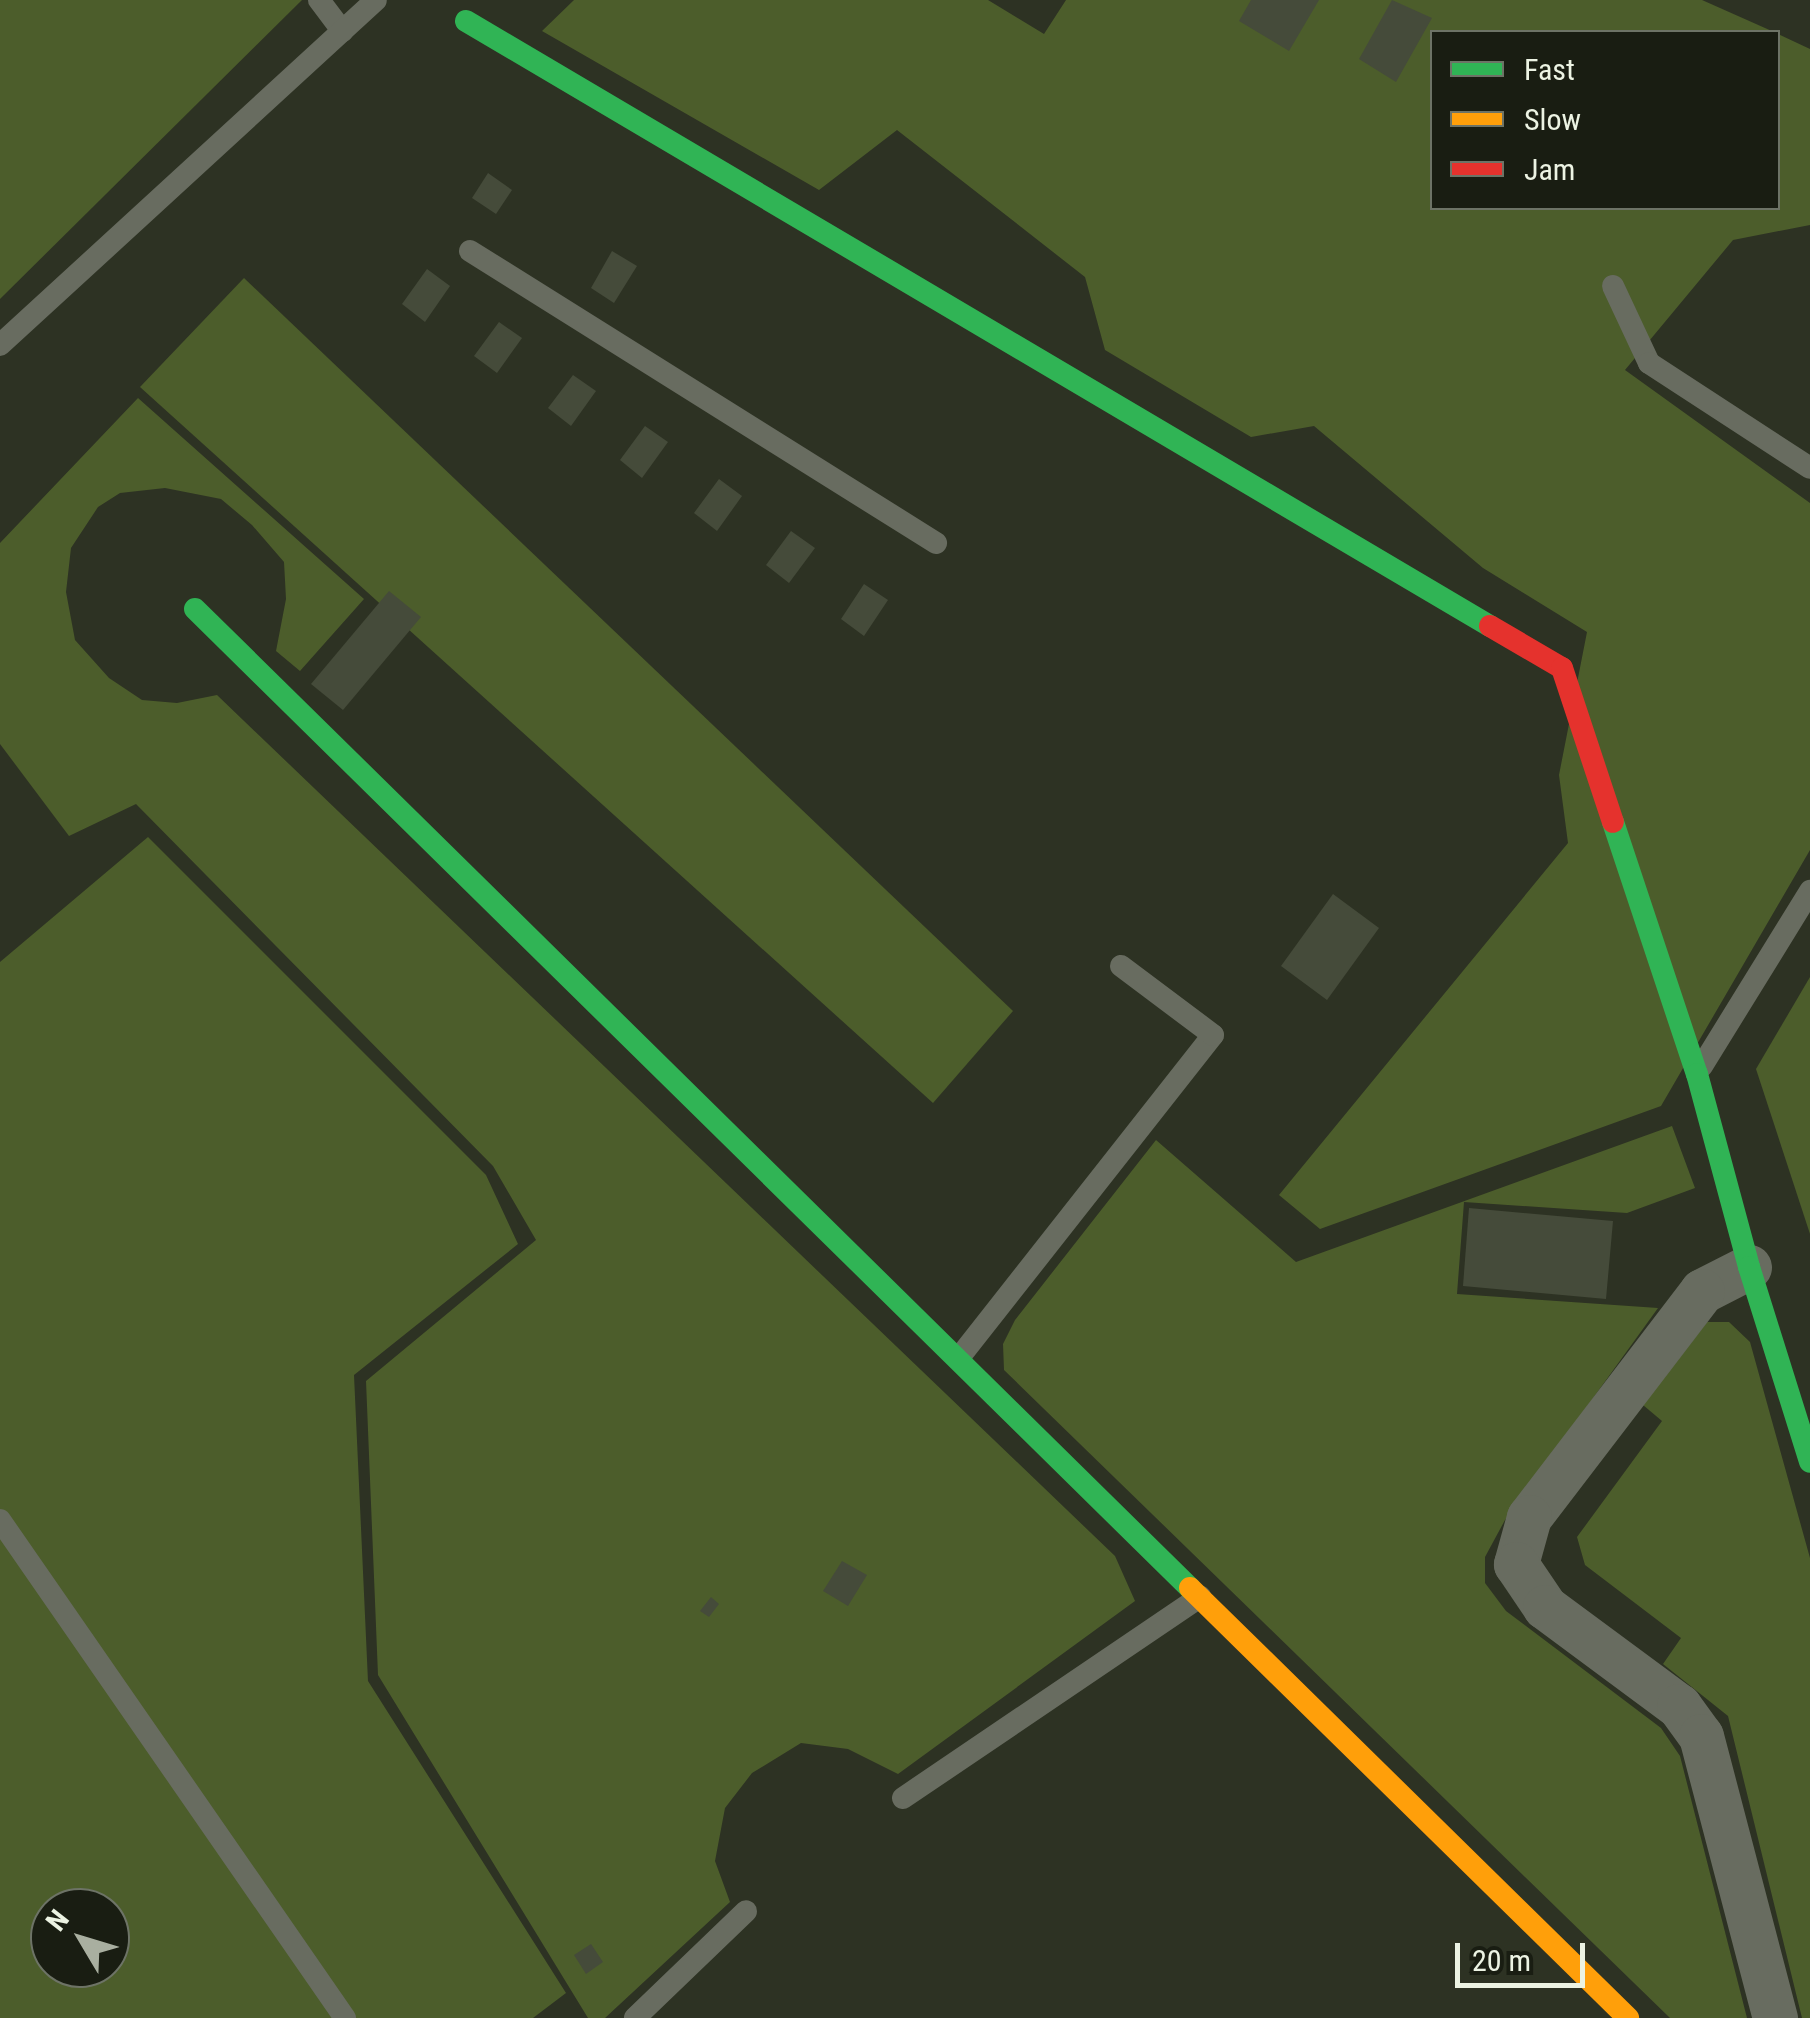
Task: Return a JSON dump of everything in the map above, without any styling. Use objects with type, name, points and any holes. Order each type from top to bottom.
[{"type":"street","points":[[466,20],[1562,668],[1697,1074],[1750,1267],[1789,1362],[1810,1462]]},
{"type":"street","points":[[195,609],[1628,2018]]},
{"type":"street","points":[[1750,1267],[1702,1291],[1529,1517],[1516,1564],[1545,1607],[1680,1706],[1701,1736],[1776,2018]]},
{"type":"lane","points":[[319,0],[342,31]]},
{"type":"lane","points":[[0,345],[376,0]]},
{"type":"lane","points":[[470,251],[936,544]]},
{"type":"lane","points":[[1613,286],[1649,363],[1810,468]]},
{"type":"lane","points":[[1697,1074],[1810,891]]},
{"type":"lane","points":[[958,1358],[1213,1035],[1121,966]]},
{"type":"lane","points":[[0,1520],[346,2018]]},
{"type":"lane","points":[[902,1798],[1200,1597]]},
{"type":"lane","points":[[635,2018],[746,1911]]},
{"type":"green space","points":[[0,0],[302,0],[0,299]]},
{"type":"green space","points":[[574,0],[988,0],[1044,34],[1066,0],[1702,0],[1770,30],[1430,30],[1430,210],[1780,210],[1780,35],[1810,49],[1810,225],[1733,240],[1625,370],[1810,503],[1810,850],[1661,1106],[1320,1229],[1279,1195],[1568,843],[1559,775],[1587,632],[1483,568],[1314,426],[1251,437],[1105,350],[1085,277],[897,130],[819,190],[542,31]]},
{"type":"green space","points":[[244,278],[1013,1011],[933,1103],[140,387]]},
{"type":"green space","points":[[138,398],[364,599],[300,671],[276,651],[286,599],[284,562],[252,525],[221,499],[165,488],[120,493],[98,507],[71,548],[66,592],[75,640],[109,678],[142,700],[177,703],[217,695],[1115,1556],[1135,1601],[898,1774],[848,1749],[801,1743],[752,1773],[725,1808],[715,1861],[730,1902],[605,2018],[588,2018],[378,1675],[366,1381],[536,1240],[493,1166],[136,804],[69,836],[0,744],[0,543]]},
{"type":"green space","points":[[148,837],[486,1175],[518,1244],[354,1375],[368,1681],[566,1993],[533,2018],[0,2018],[0,962]]},
{"type":"green space","points":[[1810,977],[1810,1234],[1756,1069]]},
{"type":"green space","points":[[1672,1126],[1695,1188],[1627,1213],[1464,1202],[1457,1294],[1658,1308],[1505,1520],[1485,1557],[1485,1583],[1506,1611],[1661,1728],[1680,1756],[1747,2018],[1670,2018],[1004,1370],[1003,1344],[1015,1320],[1156,1140],[1296,1262]]},
{"type":"green space","points":[[1707,1322],[1729,1322],[1750,1342],[1810,1558],[1810,2018],[1802,2018],[1728,1716],[1663,1664],[1681,1638],[1585,1565],[1577,1537],[1662,1421],[1643,1405]]},
{"type":"building","points":[[1251,0],[1319,0],[1289,51],[1239,21]]},
{"type":"building","points":[[1392,0],[1432,18],[1396,82],[1359,59]]},
{"type":"building","points":[[488,173],[512,190],[496,214],[472,198]]},
{"type":"building","points":[[612,251],[637,266],[614,303],[591,288]]},
{"type":"building","points":[[427,269],[450,286],[425,322],[402,304]]},
{"type":"building","points":[[499,322],[522,338],[497,373],[474,356]]},
{"type":"building","points":[[573,375],[596,391],[571,426],[548,408]]},
{"type":"building","points":[[645,426],[668,442],[642,478],[620,460]]},
{"type":"building","points":[[719,479],[742,496],[717,531],[694,513]]},
{"type":"building","points":[[791,531],[815,548],[789,583],[766,565]]},
{"type":"building","points":[[864,584],[888,600],[864,636],[841,619]]},
{"type":"building","points":[[389,591],[421,617],[343,710],[311,684]]},
{"type":"building","points":[[1333,894],[1379,928],[1327,1000],[1281,966]]},
{"type":"building","points":[[1469,1208],[1613,1221],[1606,1299],[1463,1286]]},
{"type":"building","points":[[842,1561],[867,1575],[848,1606],[823,1591]]},
{"type":"building","points":[[711,1597],[719,1604],[709,1617],[700,1611]]},
{"type":"building","points":[[591,1944],[603,1962],[586,1974],[574,1955]]},
{"type":"traffic: fast","points":[[466,21],[1490,626]]},
{"type":"traffic: fast","points":[[195,609],[1190,1588]]},
{"type":"traffic: fast","points":[[1613,822],[1697,1074],[1749,1267],[1810,1462]]},
{"type":"traffic: slow","points":[[1190,1588],[1628,2018]]},
{"type":"traffic: jam","points":[[1490,626],[1562,668],[1613,822]]}]
